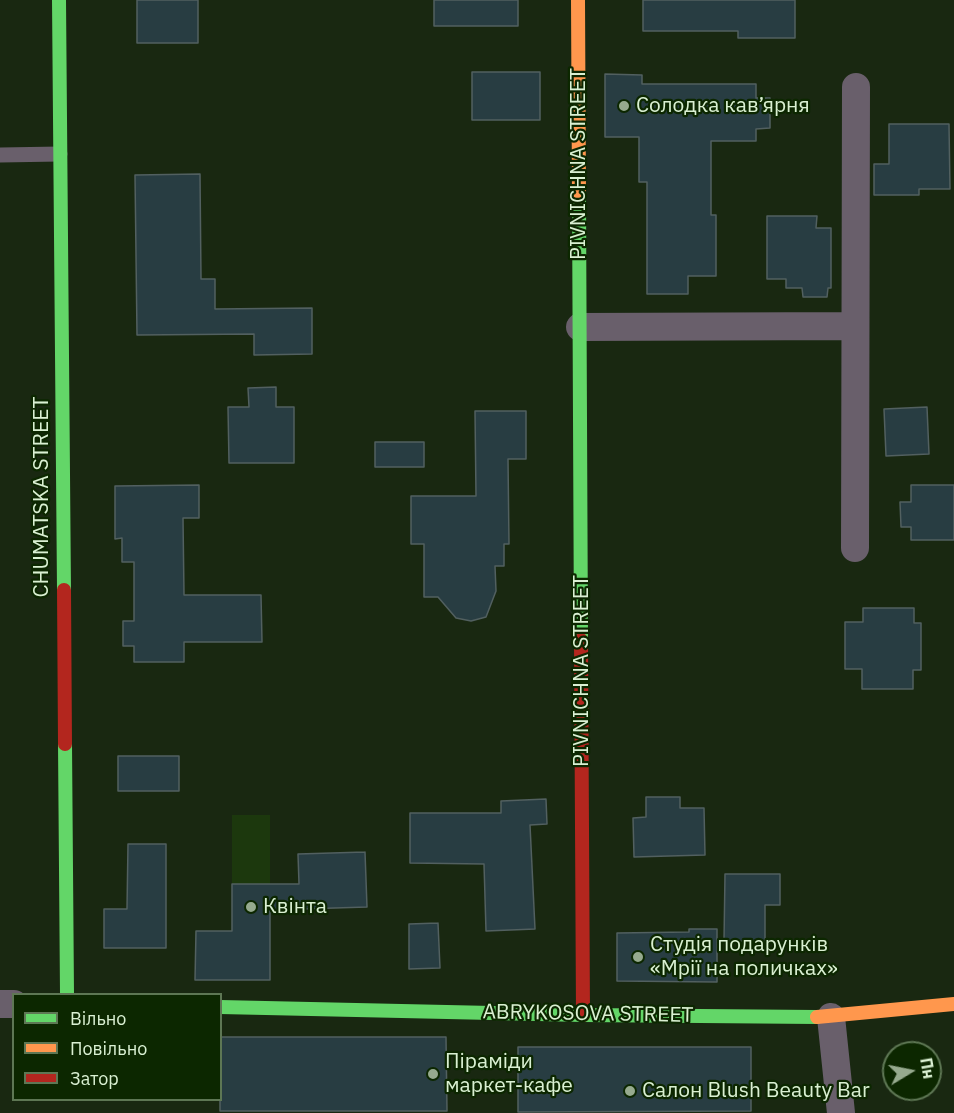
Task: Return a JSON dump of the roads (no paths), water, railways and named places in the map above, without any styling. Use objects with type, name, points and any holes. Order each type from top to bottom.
[{"type":"street","name":"CHUMATSKA STREET","points":[[58,0],[67,993]]},
{"type":"street","name":"PIVNICHNA STREET","points":[[578,0],[583,1015]]},
{"type":"street","points":[[855,548],[856,87]]},
{"type":"street","points":[[580,327],[855,327]]},
{"type":"street","name":"ABRYKOSOVA STREET","points":[[222,1007],[583,1015],[831,1017],[954,1004]]},
{"type":"street","points":[[831,1017],[841,1113]]},
{"type":"lane","points":[[0,155],[60,154]]},
{"type":"place","name":"Солодка кав’ярня","points":[[624,106]]},
{"type":"place","name":"Квінта","points":[[251,907]]},
{"type":"place","name":"Студія подарунків «Мрії на поличках»","points":[[638,957]]},
{"type":"place","name":"Піраміди маркет-кафе","points":[[433,1074]]},
{"type":"place","name":"Салон Blush Beauty Bar","points":[[630,1091]]}]
